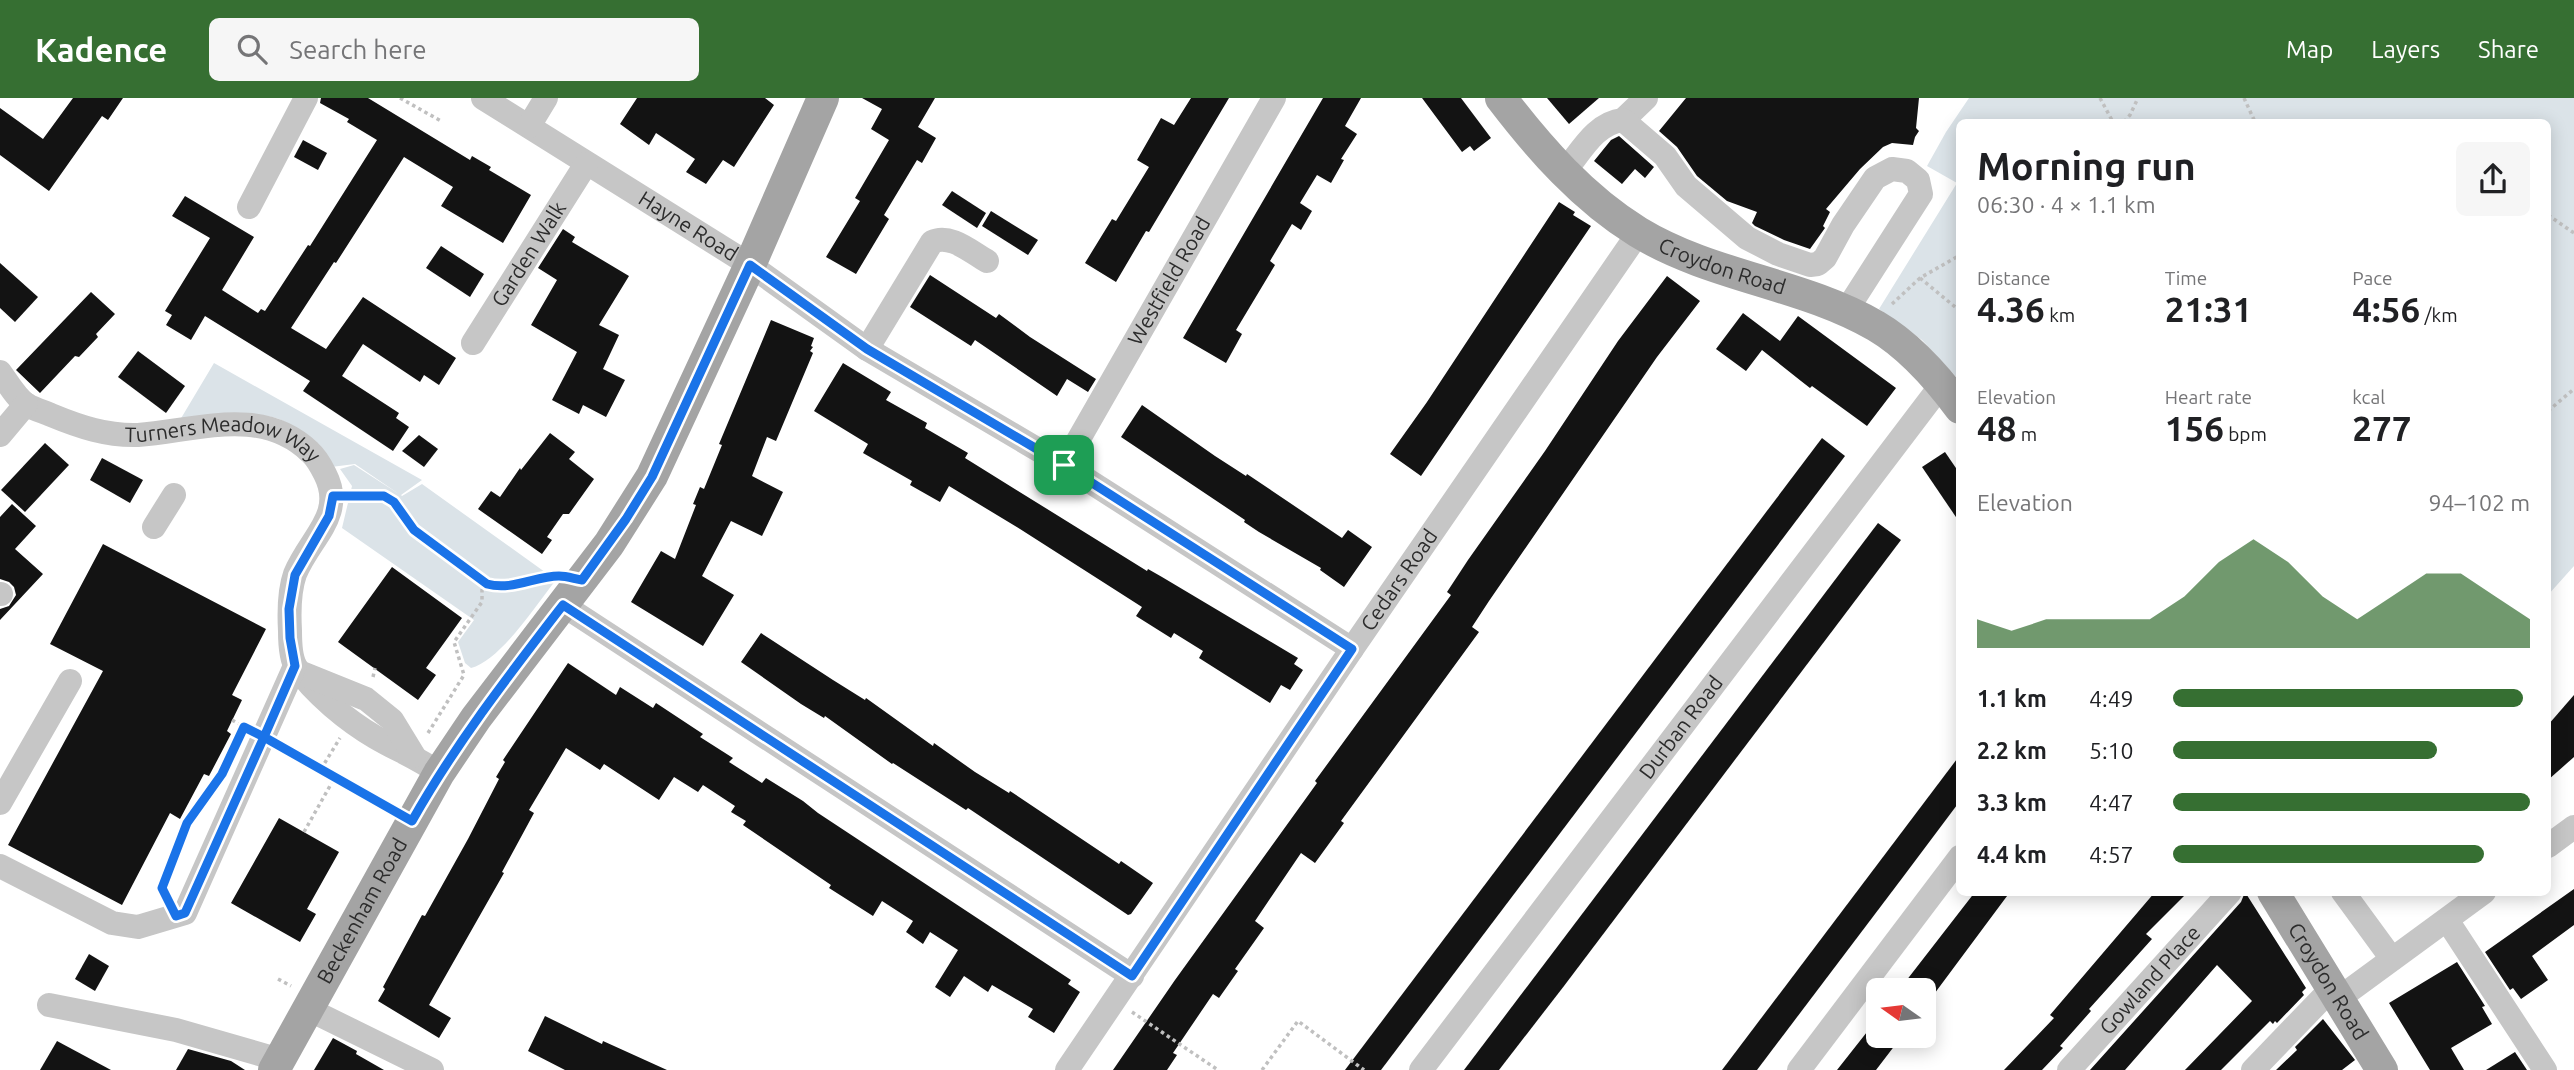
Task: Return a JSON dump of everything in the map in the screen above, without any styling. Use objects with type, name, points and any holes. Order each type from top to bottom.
[{"type":"main road","name":"Beckenham Road","points":[[277,1065],[412,821],[427,765],[476,718],[582,580],[626,519],[652,477],[750,265],[823,98]]},
{"type":"main road","name":"Croydon Road","points":[[1502,98],[1564,172],[1604,208],[1639,232],[1702,262],[1846,311],[1878,327],[1908,350],[1951,396]]},
{"type":"main road","name":"Croydon Road","points":[[2275,896],[2382,1070]]},
{"type":"street","points":[[249,207],[306,98]]},
{"type":"street","name":"Hayne Road","points":[[483,98],[750,265],[867,349],[1064,465],[1352,649]]},
{"type":"street","points":[[529,126],[546,98]]},
{"type":"street","name":"Westfield Road","points":[[1064,465],[1274,98]]},
{"type":"street","points":[[1564,172],[1600,127],[1610,121],[1623,120],[1646,98]]},
{"type":"street","points":[[1623,120],[1665,156],[1686,186],[1747,238],[1778,254],[1810,265],[1818,264],[1825,258],[1843,225],[1875,178],[1892,169],[1907,171],[1919,180],[1921,194],[1917,203],[1846,311]]},
{"type":"street","name":"Garden Walk","points":[[472,343],[586,164]]},
{"type":"street","name":"Cedars Road","points":[[1067,1070],[1639,232]]},
{"type":"street","points":[[867,349],[932,242],[938,239],[953,241],[987,261]]},
{"type":"street","name":"Turners Meadow Way","points":[[0,372],[26,404],[77,426],[101,433],[138,435],[236,424],[260,426],[284,434],[309,451],[320,463],[333,496],[329,516],[295,575],[289,609],[290,638],[298,669]]},
{"type":"street","name":"Durban Road","points":[[1421,1070],[1951,396]]},
{"type":"street","points":[[0,435],[26,404]]},
{"type":"street","points":[[154,527],[174,495]]},
{"type":"street","points":[[563,605],[1132,976]]},
{"type":"street","points":[[0,866],[112,923],[138,927],[185,913],[264,737],[298,669],[325,700],[374,737],[427,765]]},
{"type":"street","points":[[0,803],[70,681]]},
{"type":"street","points":[[2551,844],[2574,827]]},
{"type":"street","points":[[1802,1069],[1956,862]]},
{"type":"street","name":"Gowland Place","points":[[2070,1070],[2226,896]]},
{"type":"street","points":[[2346,896],[2392,959]]},
{"type":"street","points":[[2253,1070],[2335,994],[2392,959],[2479,896]]},
{"type":"street","points":[[2447,920],[2545,1070]]},
{"type":"street","points":[[49,1005],[176,1030],[277,1065]]},
{"type":"street","points":[[308,1009],[405,1065],[432,1070]]},
{"type":"path","points":[[400,98],[440,121]]},
{"type":"path","points":[[2100,98],[2111,119]]},
{"type":"path","points":[[2126,119],[2138,98]]},
{"type":"path","points":[[2244,98],[2254,119]]},
{"type":"path","points":[[2551,217],[2574,233]]},
{"type":"path","points":[[1878,327],[1892,304],[1920,278],[1956,257]]},
{"type":"path","points":[[1920,278],[1956,308]]},
{"type":"path","points":[[2551,408],[2574,389]]},
{"type":"path","points":[[333,496],[384,496],[394,502],[414,530],[482,580],[498,587],[559,576],[582,580]]},
{"type":"path","points":[[427,765],[464,675],[454,642],[482,602],[482,580]]},
{"type":"path","points":[[232,720],[412,821]]},
{"type":"path","points":[[176,916],[162,888],[187,823],[222,774]]},
{"type":"path","points":[[304,832],[335,778]]},
{"type":"path","points":[[1115,1001],[1218,1070]]},
{"type":"path","points":[[1262,1070],[1298,1020],[1364,1070]]},
{"type":"shaded area","points":[[1969,98],[2574,98],[2574,566],[2551,592],[2551,119],[1956,119],[1956,182],[1927,166],[1946,132]]},
{"type":"shaded area","points":[[1956,185],[1956,377],[1922,340],[1879,309]]},
{"type":"shaded area","points":[[214,363],[422,480],[401,495],[422,484],[556,580],[506,643],[482,663],[471,668],[465,663],[458,642],[474,620],[342,528],[352,486],[340,469],[354,465],[399,494],[355,464],[331,467],[301,434],[279,419],[245,415],[180,420]]},
{"type":"building","points":[[73,98],[123,98],[108,120],[102,116],[49,191],[0,155],[0,108],[43,139]]},
{"type":"building","points":[[321,98],[368,98],[470,160],[472,156],[491,167],[489,170],[531,195],[503,243],[441,206],[453,187],[404,157],[291,328],[326,349],[363,297],[456,358],[439,385],[424,375],[420,382],[363,344],[342,376],[399,413],[396,418],[409,427],[393,451],[303,391],[310,381],[205,316],[191,340],[166,325],[172,315],[165,311],[210,238],[172,216],[185,196],[254,237],[222,290],[258,313],[261,309],[265,311],[308,245],[310,246],[377,140],[347,122],[349,119],[320,103]]},
{"type":"building","points":[[637,98],[765,98],[774,105],[734,167],[723,160],[706,184],[686,172],[695,159],[656,133],[649,145],[620,124]]},
{"type":"building","points":[[862,98],[935,98],[918,127],[936,138],[922,163],[917,160],[884,215],[889,219],[856,274],[826,257],[860,201],[855,198],[889,140],[871,129],[882,109]]},
{"type":"building","points":[[1191,98],[1229,98],[1116,282],[1085,263],[1112,219],[1116,221],[1149,167],[1137,160],[1161,118],[1174,125]]},
{"type":"building","points":[[1323,98],[1361,98],[1345,126],[1357,134],[1341,159],[1344,160],[1331,183],[1317,175],[1300,203],[1312,211],[1301,230],[1292,224],[1270,261],[1275,265],[1236,330],[1242,334],[1226,363],[1183,338]]},
{"type":"building","points":[[1422,98],[1461,98],[1491,138],[1474,151],[1470,146],[1462,152]]},
{"type":"building","points":[[1547,98],[1599,98],[1569,124]]},
{"type":"building","points":[[1686,98],[1919,98],[1916,128],[1919,131],[1913,145],[1892,143],[1883,147],[1860,169],[1826,209],[1830,212],[1823,226],[1825,228],[1810,249],[1755,226],[1752,223],[1757,212],[1727,201],[1697,176],[1677,147],[1659,131]]},
{"type":"building","points":[[1619,136],[1654,167],[1645,178],[1635,169],[1622,184],[1594,161],[1611,140]]},
{"type":"building","points":[[303,140],[327,153],[318,170],[294,157]]},
{"type":"building","points":[[952,191],[986,213],[977,228],[942,205]]},
{"type":"building","points":[[1559,202],[1591,226],[1421,476],[1390,454]]},
{"type":"building","points":[[991,211],[1038,240],[1028,255],[982,226]]},
{"type":"building","points":[[563,229],[575,237],[572,242],[629,276],[599,325],[619,335],[603,369],[625,380],[606,417],[583,405],[579,414],[552,400],[577,352],[531,325],[557,280],[538,268]]},
{"type":"building","points":[[441,246],[484,274],[470,297],[426,268]]},
{"type":"building","points":[[0,263],[38,297],[15,322],[0,308]]},
{"type":"building","points":[[930,275],[996,318],[999,314],[1096,379],[1088,392],[1067,379],[1057,396],[975,340],[971,346],[910,307]]},
{"type":"building","points":[[1667,276],[1700,301],[1657,357],[1489,601],[1472,627],[1479,632],[1341,821],[1344,823],[1315,863],[1301,853],[1255,921],[1264,928],[1235,969],[1238,971],[1219,998],[1213,994],[1173,1053],[1177,1055],[1167,1070],[1113,1070],[1317,783],[1315,781],[1451,595],[1447,592],[1468,560],[1618,341]]},
{"type":"building","points":[[91,292],[115,314],[96,334],[98,337],[79,357],[75,356],[40,393],[16,370]]},
{"type":"building","points":[[1743,313],[1780,341],[1798,316],[1896,388],[1867,426],[1812,386],[1810,388],[1762,350],[1746,371],[1716,349]]},
{"type":"building","points":[[771,320],[814,338],[810,351],[813,353],[776,441],[767,437],[752,476],[783,492],[762,536],[731,521],[702,576],[734,595],[703,646],[631,602],[661,551],[675,559],[696,505],[693,504],[700,487],[704,489],[722,445],[719,444]]},
{"type":"building","points":[[138,351],[185,386],[166,413],[118,377]]},
{"type":"building","points":[[843,363],[891,392],[886,400],[927,423],[925,428],[968,453],[965,458],[1147,571],[1148,569],[1162,577],[1298,658],[1294,664],[1303,670],[1290,690],[1281,685],[1270,703],[1199,658],[1203,651],[1174,633],[1171,638],[1136,616],[1142,607],[1020,529],[949,486],[940,502],[910,485],[912,481],[863,453],[868,444],[814,411]]},
{"type":"building","points":[[1142,405],[1342,538],[1348,530],[1372,547],[1344,587],[1320,570],[1321,568],[1259,532],[1121,437]]},
{"type":"building","points":[[550,433],[575,452],[569,459],[594,479],[569,514],[563,514],[547,537],[552,540],[542,554],[478,509],[491,491],[500,497]]},
{"type":"building","points":[[419,435],[438,449],[424,467],[402,451]]},
{"type":"building","points":[[1822,438],[1845,456],[1750,582],[1381,1070],[1345,1070]]},
{"type":"building","points":[[45,443],[69,465],[25,512],[1,490]]},
{"type":"building","points":[[1945,452],[1956,468],[1956,517],[1922,467]]},
{"type":"building","points":[[102,458],[143,480],[130,503],[90,480]]},
{"type":"building","points":[[12,504],[36,526],[15,549],[43,574],[0,620],[0,609],[9,606],[16,595],[9,582],[0,579],[0,517]]},
{"type":"building","points":[[1878,523],[1901,540],[1564,986],[1499,1070],[1464,1070]]},
{"type":"building","points":[[103,544],[266,629],[232,695],[242,700],[227,731],[231,734],[209,776],[204,774],[180,819],[170,813],[122,905],[8,845],[103,671],[50,644]]},
{"type":"building","points":[[392,567],[462,618],[426,668],[436,675],[418,700],[338,642]]},
{"type":"building","points":[[761,633],[865,700],[866,698],[933,746],[934,743],[975,772],[1009,793],[1010,791],[1119,864],[1121,861],[1153,883],[1128,915],[968,808],[966,810],[892,764],[825,716],[824,718],[801,704],[741,662]]},
{"type":"building","points":[[568,663],[616,695],[620,687],[653,708],[656,703],[733,758],[729,762],[762,783],[766,778],[803,801],[1071,980],[1068,984],[1080,992],[1054,1033],[1028,1017],[1033,1009],[992,985],[988,992],[964,976],[950,997],[935,987],[958,950],[930,932],[923,944],[906,932],[913,921],[882,901],[873,916],[829,888],[831,885],[743,825],[746,821],[731,812],[735,806],[703,785],[698,792],[674,777],[659,800],[604,764],[600,770],[566,748],[529,810],[534,813],[502,872],[504,873],[429,1005],[451,1018],[439,1038],[378,1001],[422,915],[425,916],[468,839],[499,779],[496,777],[505,762],[503,760]]},
{"type":"building","points":[[2574,695],[2574,757],[2551,777],[2551,722]]},
{"type":"building","points":[[1956,760],[1956,806],[1903,877],[1757,1070],[1722,1070]]},
{"type":"building","points":[[279,818],[339,852],[307,909],[316,914],[300,942],[231,903]]},
{"type":"building","points":[[2574,889],[2574,925],[2532,956],[2548,980],[2521,999],[2513,988],[2510,990],[2485,952]]},
{"type":"building","points":[[1972,896],[2007,896],[1936,992],[1936,978],[1908,978]]},
{"type":"building","points":[[2152,896],[2184,896],[2146,934],[2152,939],[2089,1009],[2091,1011],[2060,1046],[2063,1048],[2042,1070],[2004,1070],[2054,1018],[2050,1015]]},
{"type":"building","points":[[2243,896],[2248,896],[2306,988],[2302,992],[2304,995],[2277,1023],[2270,1021],[2221,1070],[2185,1070],[2252,1001],[2217,965],[2125,1070],[2090,1070],[2241,902]]},
{"type":"building","points":[[89,954],[109,966],[95,991],[75,979]]},
{"type":"building","points":[[2457,962],[2485,1006],[2482,1007],[2492,1024],[2451,1048],[2464,1070],[2430,1070],[2389,1003]]},
{"type":"building","points":[[545,1016],[602,1044],[603,1041],[667,1070],[565,1070],[528,1051]]},
{"type":"building","points":[[2323,1019],[2355,1060],[2342,1070],[2276,1070],[2297,1050],[2295,1047]]},
{"type":"building","points":[[1866,1033],[1866,1048],[1893,1048],[1876,1070],[1837,1070]]},
{"type":"building","points":[[333,1038],[357,1051],[356,1054],[384,1070],[314,1070]]},
{"type":"building","points":[[57,1041],[111,1070],[40,1070]]},
{"type":"building","points":[[188,1049],[231,1061],[245,1070],[176,1070]]},
{"type":"building","points":[[2515,1052],[2527,1070],[2486,1070]]},
{"type":"route","points":[[1064,465],[867,349],[750,265],[652,477],[626,519],[582,580],[559,576],[512,586],[498,587],[487,584],[414,530],[394,502],[384,496],[333,496],[329,516],[295,575],[289,609],[295,666],[264,737],[244,727],[222,774],[187,823],[162,888],[176,916],[185,913],[264,737],[412,821],[439,773],[476,718],[563,605],[1132,976],[1352,649],[1064,465]]}]
